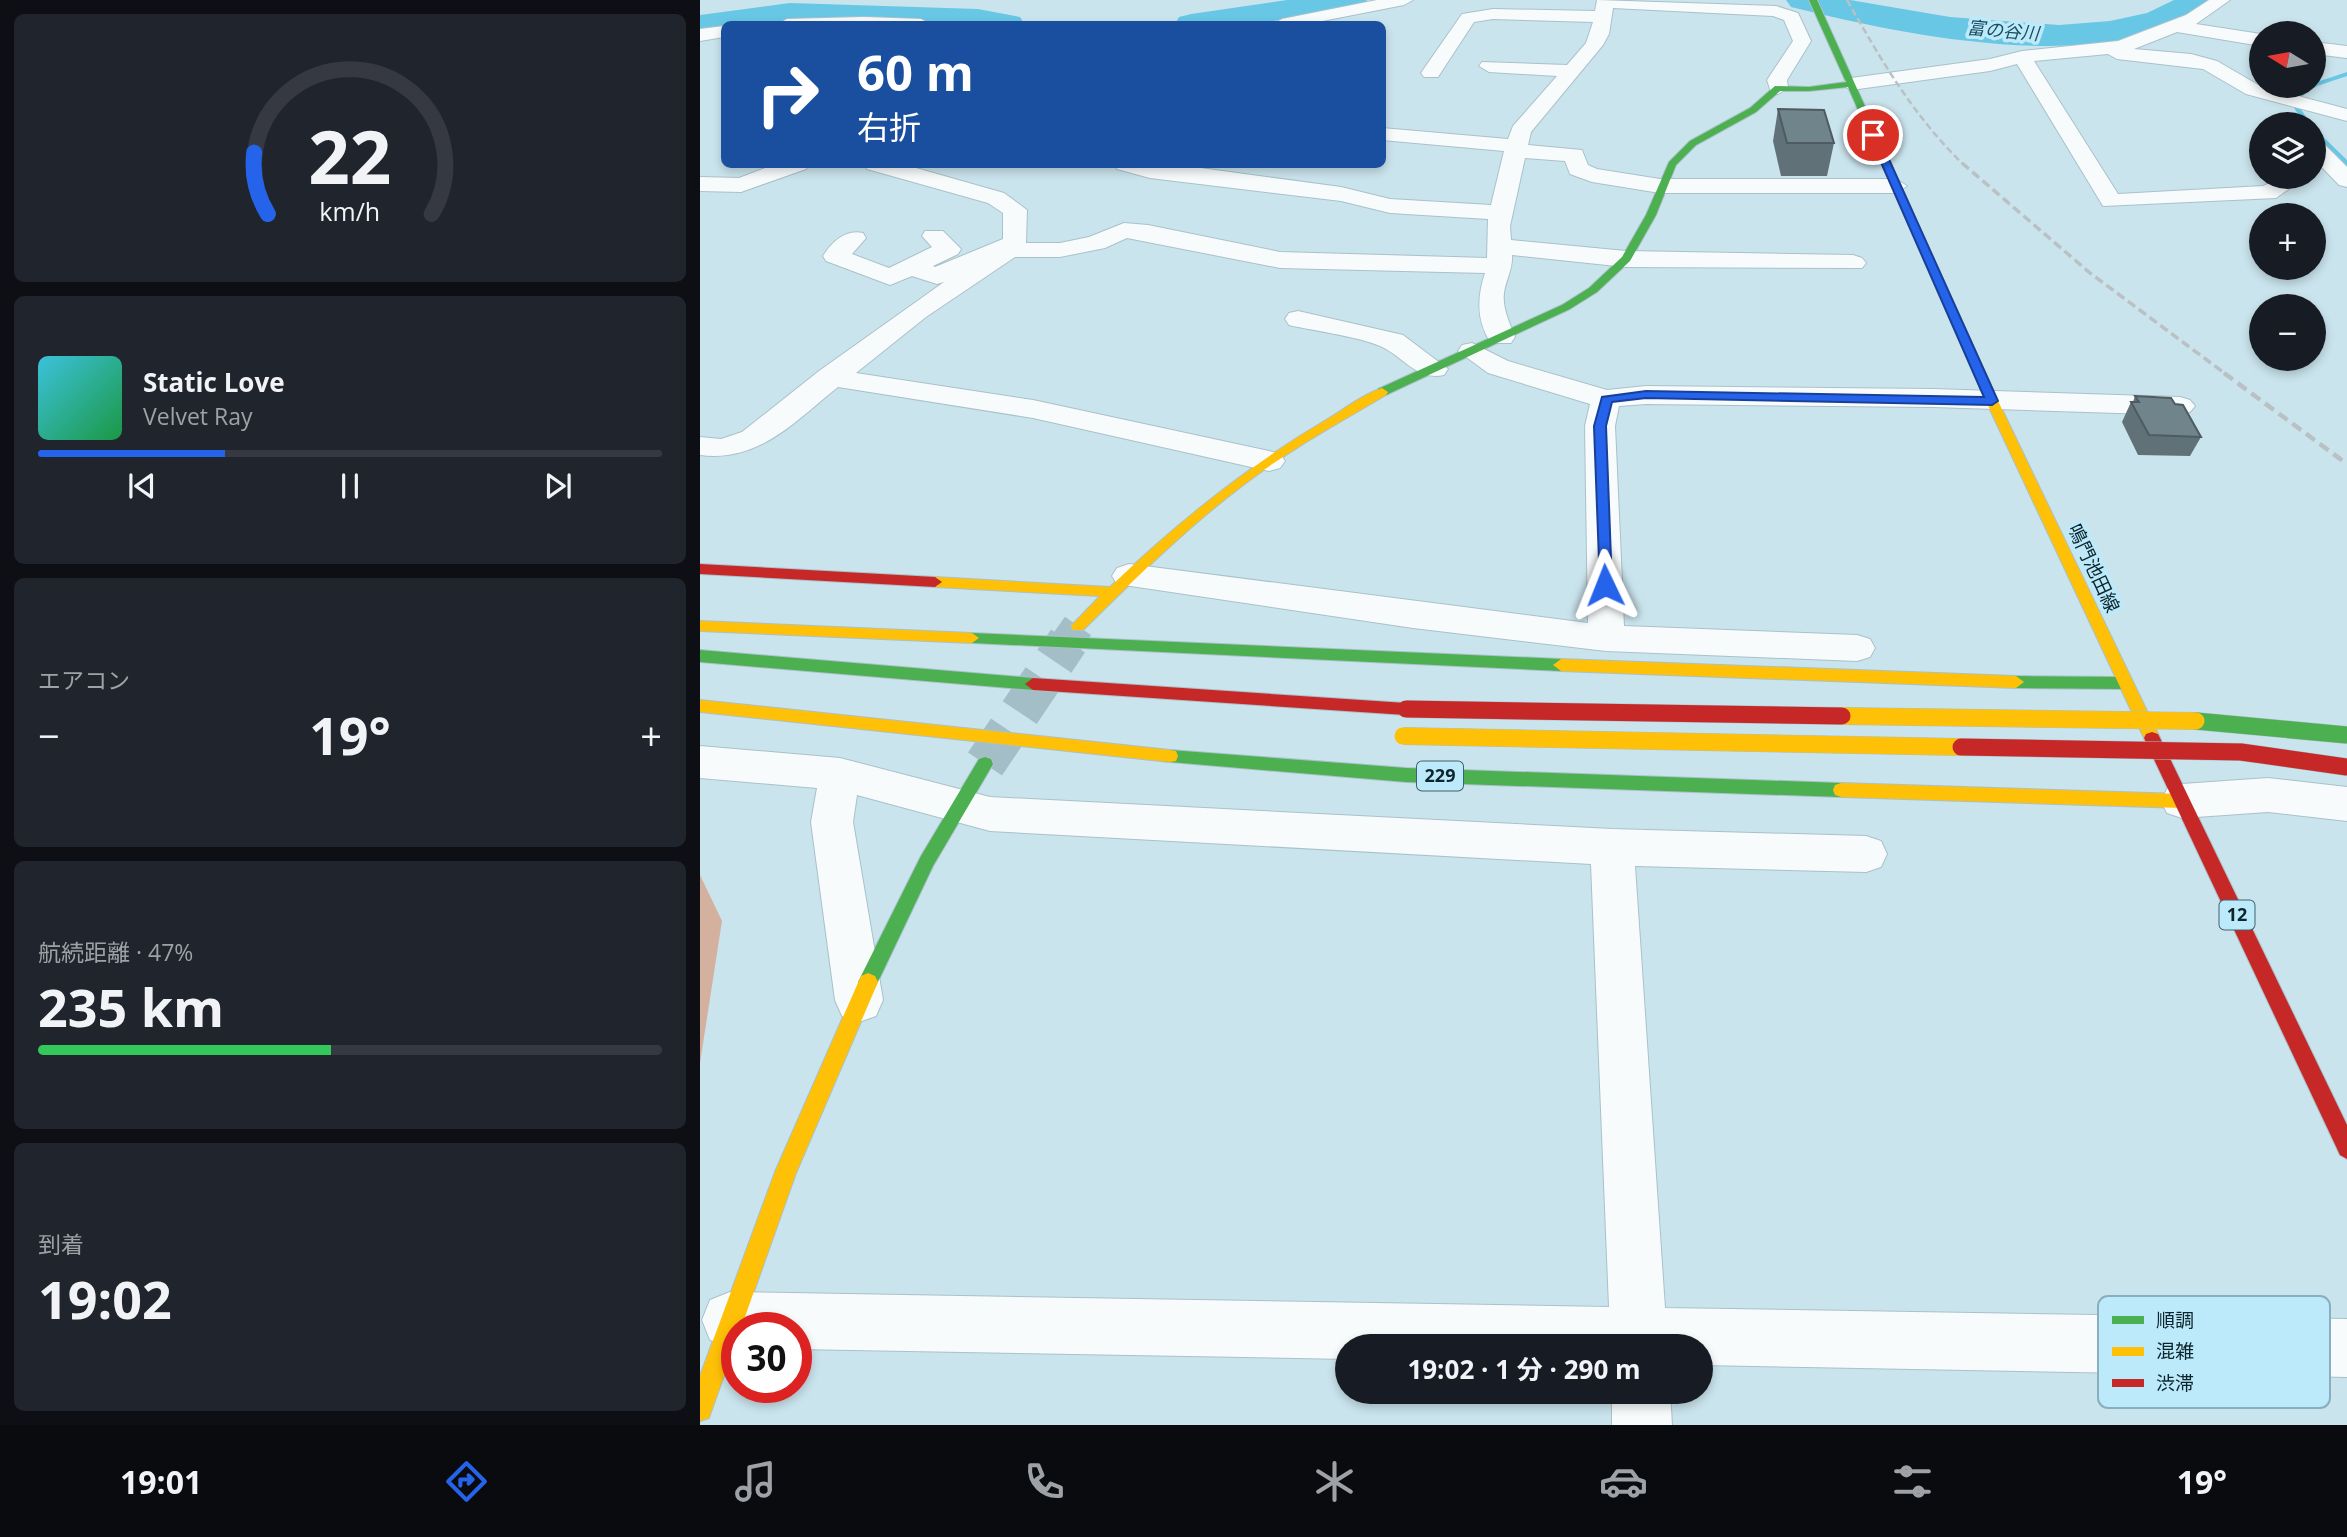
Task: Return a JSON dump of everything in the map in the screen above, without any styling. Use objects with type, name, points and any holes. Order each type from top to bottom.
[{"type":"main road","name":"鳴門池田線","points":[[1813,0],[1992,401],[2347,1148]]},
{"type":"main road","points":[[1077,626],[1120,584],[1236,484],[1269,461],[1350,409],[1391,387],[1566,307],[1594,290],[1626,259],[1651,215],[1660,186],[1672,164],[1693,143],[1753,110],[1778,88],[1809,89],[1851,84]]},
{"type":"main road","points":[[700,569],[1120,584]]},
{"type":"main road","points":[[700,625],[1614,668],[2039,683],[2125,683]]},
{"type":"main road","points":[[700,656],[1154,694],[1406,709],[2229,722],[2347,735]]},
{"type":"main road","name":"229","points":[[700,706],[1134,753],[1406,775],[2182,801]]},
{"type":"main road","points":[[1396,736],[2242,752],[2347,766]]},
{"type":"main road","points":[[733,1312],[798,1138],[881,950],[956,807],[985,764]]},
{"type":"main road","points":[[700,1409],[721,1347]]},
{"type":"street","points":[[1297,21],[1404,0]]},
{"type":"street","points":[[1851,84],[2139,42],[2192,19],[2221,0]]},
{"type":"street","points":[[1501,337],[1493,314],[1491,294],[1500,256],[1500,214],[1521,131],[1594,45],[1606,6]]},
{"type":"street","points":[[1431,73],[1468,18],[1495,7],[1710,9],[1776,12],[1792,18],[1802,41],[1777,80],[1778,88]]},
{"type":"street","points":[[1689,28],[1710,9]]},
{"type":"street","points":[[812,21],[837,18],[879,21]]},
{"type":"street","points":[[2174,26],[2249,38]]},
{"type":"street","points":[[700,35],[721,32]]},
{"type":"street","points":[[2101,49],[2210,65],[2249,88]]},
{"type":"street","points":[[2326,49],[2347,52]]},
{"type":"street","points":[[2022,57],[2111,201],[2268,193],[2276,189]]},
{"type":"street","points":[[1489,66],[1574,71]]},
{"type":"street","points":[[2278,112],[2273,107],[2277,98],[2347,115]]},
{"type":"street","points":[[1386,134],[1574,155],[1578,169],[1591,175],[1660,186],[1896,186]]},
{"type":"street","points":[[2326,159],[2347,180]]},
{"type":"street","points":[[700,184],[741,185],[787,168]]},
{"type":"street","points":[[700,446],[723,449],[753,439],[918,311],[1010,250],[1015,239],[1015,211],[996,198],[888,168]]},
{"type":"street","points":[[1139,168],[1341,194],[1390,206],[1500,214]]},
{"type":"street","points":[[944,185],[967,172]]},
{"type":"street","points":[[910,267],[937,276],[1001,246],[1010,250],[1060,250],[1096,243],[1124,230],[1148,232],[1280,260],[1500,256],[1853,263]]},
{"type":"street","points":[[854,238],[835,256],[890,277],[949,249],[934,236]]},
{"type":"street","points":[[1298,319],[1393,341],[1434,369]]},
{"type":"street","points":[[1472,351],[1497,367],[1606,399],[1646,395],[2180,406]]},
{"type":"street","points":[[830,377],[1033,409],[1269,461]]},
{"type":"street","points":[[1606,399],[1600,426],[1606,638]]},
{"type":"street","points":[[1120,584],[1606,638],[1857,648]]},
{"type":"street","points":[[700,762],[840,774],[990,814],[1612,847],[1866,854]]},
{"type":"street","points":[[840,774],[832,822],[859,1000]]},
{"type":"street","points":[[2182,801],[2268,795],[2347,804]]},
{"type":"street","points":[[1612,847],[1638,1334]]},
{"type":"street","points":[[812,1322],[1366,1334]]},
{"type":"street","points":[[1713,1341],[2098,1345]]},
{"type":"street","points":[[1641,1404],[1642,1425]]},
{"type":"shaded area","points":[[700,875],[722,921],[700,1063]]},
{"type":"building","points":[[1778,109],[1824,110],[1834,143],[1787,143]]},
{"type":"building","points":[[2135,396],[2171,398],[2175,404],[2183,405],[2201,437],[2149,435],[2131,402],[2139,402]]},
{"type":"waterway","name":"富の谷川","points":[[1211,21],[1351,0]]},
{"type":"waterway","name":"富の谷川","points":[[1802,0],[1950,27],[2059,35],[2110,31],[2158,20],[2199,0]]},
{"type":"waterway","name":"富の谷川","points":[[730,21],[790,13],[990,21]]},
{"type":"waterway","name":"富の谷川","points":[[700,25],[721,22]]},
{"type":"waterway","points":[[2300,112],[2297,108],[2298,96],[2315,85],[2347,74]]},
{"type":"waterway","points":[[2326,142],[2347,164]]},
{"type":"tunnel","points":[[1066,643],[1078,626]]},
{"type":"tunnel","points":[[985,764],[1068,641]]},
{"type":"railway","points":[[1847,0],[1914,108],[1962,163]]},
{"type":"railway","points":[[1962,163],[2090,273],[2227,375]]},
{"type":"railway","points":[[2224,373],[2347,464]]},
{"type":"traffic: fast","points":[[1813,0],[1992,401]]},
{"type":"traffic: fast","points":[[1382,392],[1566,307],[1593,290],[1626,259],[1651,215],[1672,164],[1693,143],[1753,110],[1778,88],[1809,89],[1851,84]]},
{"type":"traffic: fast","points":[[972,638],[1561,665]]},
{"type":"traffic: fast","points":[[700,656],[1033,684]]},
{"type":"traffic: fast","points":[[2016,682],[2125,683]]},
{"type":"traffic: fast","points":[[2196,721],[2347,735]]},
{"type":"traffic: fast","points":[[1170,756],[1406,775],[1841,790]]},
{"type":"traffic: fast","points":[[868,982],[927,861],[985,764]]},
{"type":"traffic: slow","points":[[1078,626],[1216,499],[1290,447],[1382,392]]},
{"type":"traffic: slow","points":[[1992,401],[2152,738]]},
{"type":"traffic: slow","points":[[935,582],[1111,592]]},
{"type":"traffic: slow","points":[[700,626],[972,638]]},
{"type":"traffic: slow","points":[[1561,665],[2016,682]]},
{"type":"traffic: slow","points":[[700,706],[1170,756]]},
{"type":"traffic: slow","points":[[1842,716],[2196,721]]},
{"type":"traffic: slow","points":[[1403,736],[1961,747]]},
{"type":"traffic: slow","points":[[1841,790],[2182,801]]},
{"type":"traffic: slow","points":[[700,1409],[786,1172],[868,982]]},
{"type":"traffic: jam","points":[[700,569],[935,582]]},
{"type":"traffic: jam","points":[[1033,684],[1406,709]]},
{"type":"traffic: jam","points":[[1406,709],[1842,716]]},
{"type":"traffic: jam","points":[[2152,738],[2347,1148]]},
{"type":"traffic: jam","points":[[1961,747],[2241,752],[2347,767]]},
{"type":"route","points":[[1605,585],[1600,426],[1606,399],[1646,395],[1992,401],[1873,135]]}]
